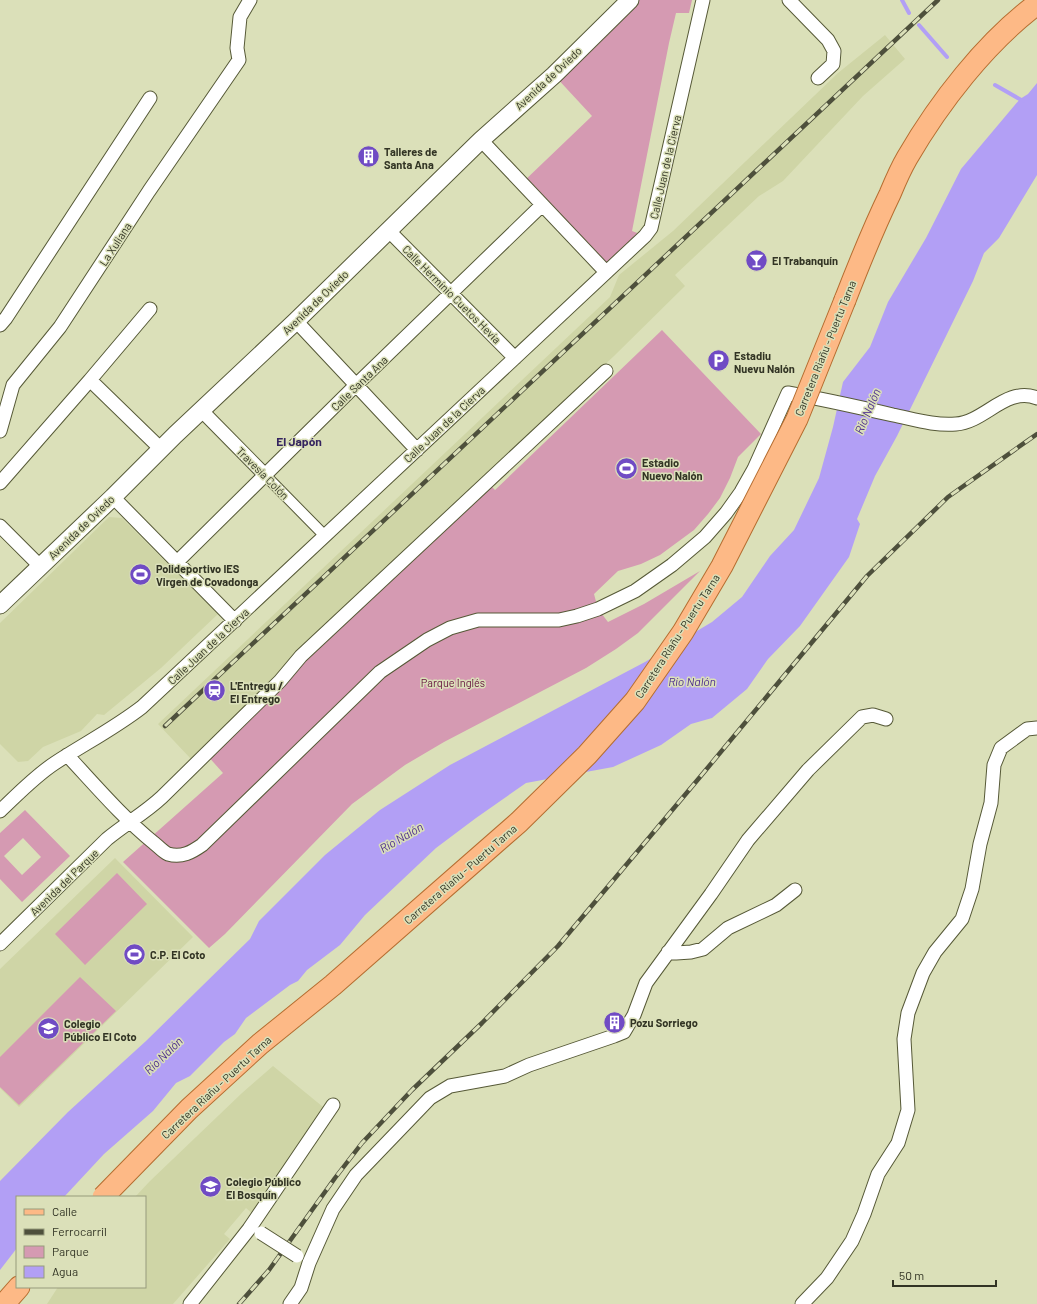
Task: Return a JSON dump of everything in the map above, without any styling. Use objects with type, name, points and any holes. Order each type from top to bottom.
[{"type":"main road","name":"Carretera Riañu - Puertu Tarna","points":[[104,1196],[189,1109],[260,1044],[333,985],[519,822],[587,755],[635,701],[683,632],[722,566],[797,419],[876,223],[906,160],[933,117],[965,75],[1002,35],[1037,4]]},
{"type":"main road","points":[[4,1304],[18,1288]]},
{"type":"street","name":"La Xuliana","points":[[0,430],[13,385],[60,327],[149,191],[239,60],[237,48],[240,17],[250,0]]},
{"type":"street","name":"Avenida de Oviedo","points":[[0,605],[201,410],[296,321],[481,140],[554,75],[630,0]]},
{"type":"street","name":"Calle Juan de la Cierva","points":[[0,812],[28,784],[54,764],[125,720],[142,707],[645,236],[651,228],[703,0]]},
{"type":"street","points":[[789,0],[828,40],[834,51],[833,64],[818,78]]},
{"type":"street","points":[[0,325],[150,98]]},
{"type":"street","points":[[481,140],[606,272]]},
{"type":"street","name":"Calle Santa Ana","points":[[177,562],[356,385],[542,205]]},
{"type":"street","name":"Calle Herminio Cuetos Hevia","points":[[388,230],[515,358]]},
{"type":"street","points":[[0,483],[150,309]]},
{"type":"street","points":[[296,321],[417,450]]},
{"type":"street","name":"Avenida del Parque","points":[[0,944],[107,839],[155,803],[280,681],[301,656],[606,371]]},
{"type":"street","points":[[90,380],[161,449]]},
{"type":"street","points":[[67,755],[130,822],[167,854],[179,856],[190,854],[202,845],[380,672],[427,640],[450,628],[478,620],[559,620],[577,616],[635,591],[672,565],[705,538],[741,492],[754,469],[788,393],[814,397],[924,422],[956,424],[970,421],[1006,400],[1018,396],[1029,395],[1037,398]]},
{"type":"street","name":"Travesía Colón","points":[[201,410],[326,536]]},
{"type":"street","points":[[113,497],[235,621]]},
{"type":"street","points":[[0,526],[40,566]]},
{"type":"street","points":[[290,1304],[301,1288],[309,1263],[333,1209],[356,1175],[430,1098],[450,1086],[505,1076],[529,1065],[624,1032],[634,1015],[646,983],[711,894],[748,840],[808,770],[862,717],[873,715],[886,719]]},
{"type":"street","points":[[802,1304],[827,1278],[852,1241],[864,1214],[878,1174],[898,1143],[908,1110],[904,1039],[908,1013],[923,972],[935,952],[962,919],[972,889],[980,844],[991,804],[994,765],[1002,748],[1027,729],[1037,728]]},
{"type":"street","points":[[668,952],[691,952],[703,949],[728,928],[776,905],[795,890]]},
{"type":"street","points":[[190,1304],[255,1231],[333,1105]]},
{"type":"street","points":[[255,1231],[309,1263]]},
{"type":"shaded area","points":[[885,35],[905,59],[863,96],[783,181],[759,196],[675,275],[685,286],[614,356],[296,652],[275,678],[191,759],[158,724],[610,297],[619,275],[673,231],[838,73]]},
{"type":"shaded area","points":[[109,517],[122,518],[218,614],[161,668],[104,715],[97,714],[81,731],[43,747],[28,761],[18,762],[0,744],[0,623]]},
{"type":"shaded area","name":"Colegio Público El Coto","points":[[115,858],[193,937],[19,1107],[0,1088],[0,969]]},
{"type":"shaded area","name":"Colegio Público El Bosquín","points":[[273,1066],[328,1111],[253,1214],[246,1208],[224,1234],[230,1239],[173,1304],[47,1304],[57,1288],[146,1288],[146,1196],[136,1196],[242,1093]]},
{"type":"green space","points":[[630,0],[692,0],[689,13],[676,13],[669,43],[632,231],[645,236],[606,272],[522,183],[592,116],[554,75]]},
{"type":"green space","name":"Parque Inglés","points":[[662,330],[761,434],[738,457],[720,498],[694,530],[660,555],[641,564],[618,571],[594,594],[598,609],[608,622],[644,604],[700,571],[638,633],[616,649],[586,668],[444,742],[405,765],[352,804],[225,934],[209,948],[123,862],[223,773],[206,754],[487,482],[495,490]]},
{"type":"green space","points":[[25,810],[70,856],[22,902],[0,879],[0,833]],"holes":[[[23,838],[41,857],[22,875],[4,856]]]},
{"type":"green space","points":[[117,873],[147,904],[85,965],[55,934]]},
{"type":"green space","points":[[80,977],[116,1011],[19,1105],[0,1087],[0,1057]]},
{"type":"water","name":"Río Nalón","points":[[1037,83],[1037,175],[999,238],[984,253],[973,281],[897,436],[875,476],[857,519],[860,524],[849,557],[800,626],[768,659],[747,689],[712,718],[691,724],[661,745],[613,767],[526,783],[436,848],[365,915],[340,945],[307,970],[298,981],[290,985],[246,1018],[235,1034],[224,1042],[190,1076],[176,1083],[153,1111],[104,1154],[65,1196],[16,1196],[16,1249],[0,1270],[0,1181],[68,1112],[146,1041],[250,939],[259,921],[325,855],[380,810],[450,765],[645,662],[712,622],[742,597],[770,556],[794,530],[819,478],[833,427],[843,382],[870,347],[888,302],[926,238],[961,169],[1020,99],[1028,94]]},
{"type":"waterway","points":[[902,0],[909,13]]},
{"type":"waterway","points":[[919,25],[947,57]]},
{"type":"waterway","points":[[995,85],[1023,101]]},
{"type":"railway","points":[[165,726],[938,0]]},
{"type":"railway","points":[[239,1304],[269,1270],[362,1143],[412,1090],[482,1023],[558,946],[867,576],[948,497],[1037,434]]},
{"type":"place","name":"Talleres de Santa Ana","points":[[369,157]]},
{"type":"place","name":"El Trabanquín","points":[[756,260]]},
{"type":"place","name":"Estadiu Nuevu Nalón","points":[[719,361]]},
{"type":"place","name":"Estadio Nuevo Nalón","points":[[626,468]]},
{"type":"place","name":"Polideportivo IES Virgen de Covadonga","points":[[140,574]]},
{"type":"place","name":"L'Entregu / El Entrego","points":[[215,691]]},
{"type":"place","name":"C.P. El Coto","points":[[135,954]]},
{"type":"place","name":"Pozu Sorriego","points":[[615,1022]]},
{"type":"place","name":"Colegio Público El Coto","points":[[49,1029]]},
{"type":"place","name":"Colegio Público El Bosquín","points":[[210,1187]]},
{"type":"district","name":"El Japón","points":[[299,441]]}]
